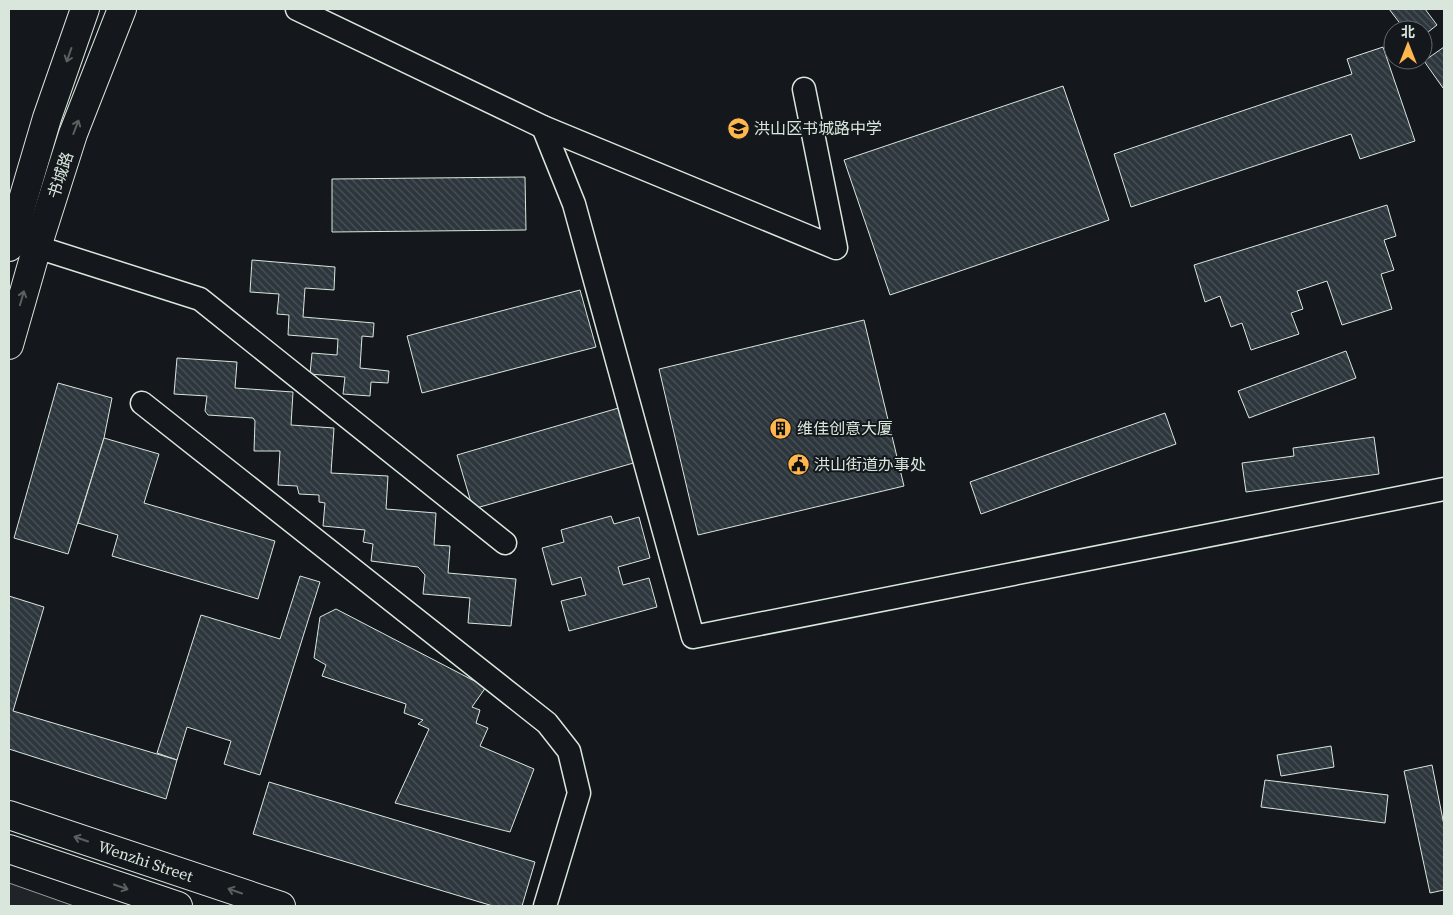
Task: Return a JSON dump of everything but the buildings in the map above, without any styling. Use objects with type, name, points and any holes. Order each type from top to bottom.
[{"type":"main road","name":"书城路","points":[[9,247],[47,118],[85,9]]},
{"type":"main road","name":"书城路","points":[[9,345],[37,247],[73,134],[122,9]]},
{"type":"main road","name":"Wenzhi Street","points":[[9,815],[281,906]]},
{"type":"main road","name":"Wenzhi Street","points":[[9,849],[178,906]]},
{"type":"street","points":[[297,9],[542,127],[836,248],[804,89]]},
{"type":"street","points":[[542,127],[574,204],[693,637],[1444,489]]},
{"type":"street","points":[[37,247],[200,299],[505,543]]},
{"type":"street","points":[[142,403],[546,723],[569,751],[579,792],[545,906]]},
{"type":"shaded area","points":[[9,883],[74,906],[9,906]]},
{"type":"place","name":"洪山区书城路中学","points":[[738,128]]},
{"type":"place","name":"维佳创意大厦","points":[[781,428]]},
{"type":"place","name":"洪山街道办事处","points":[[798,464]]}]
